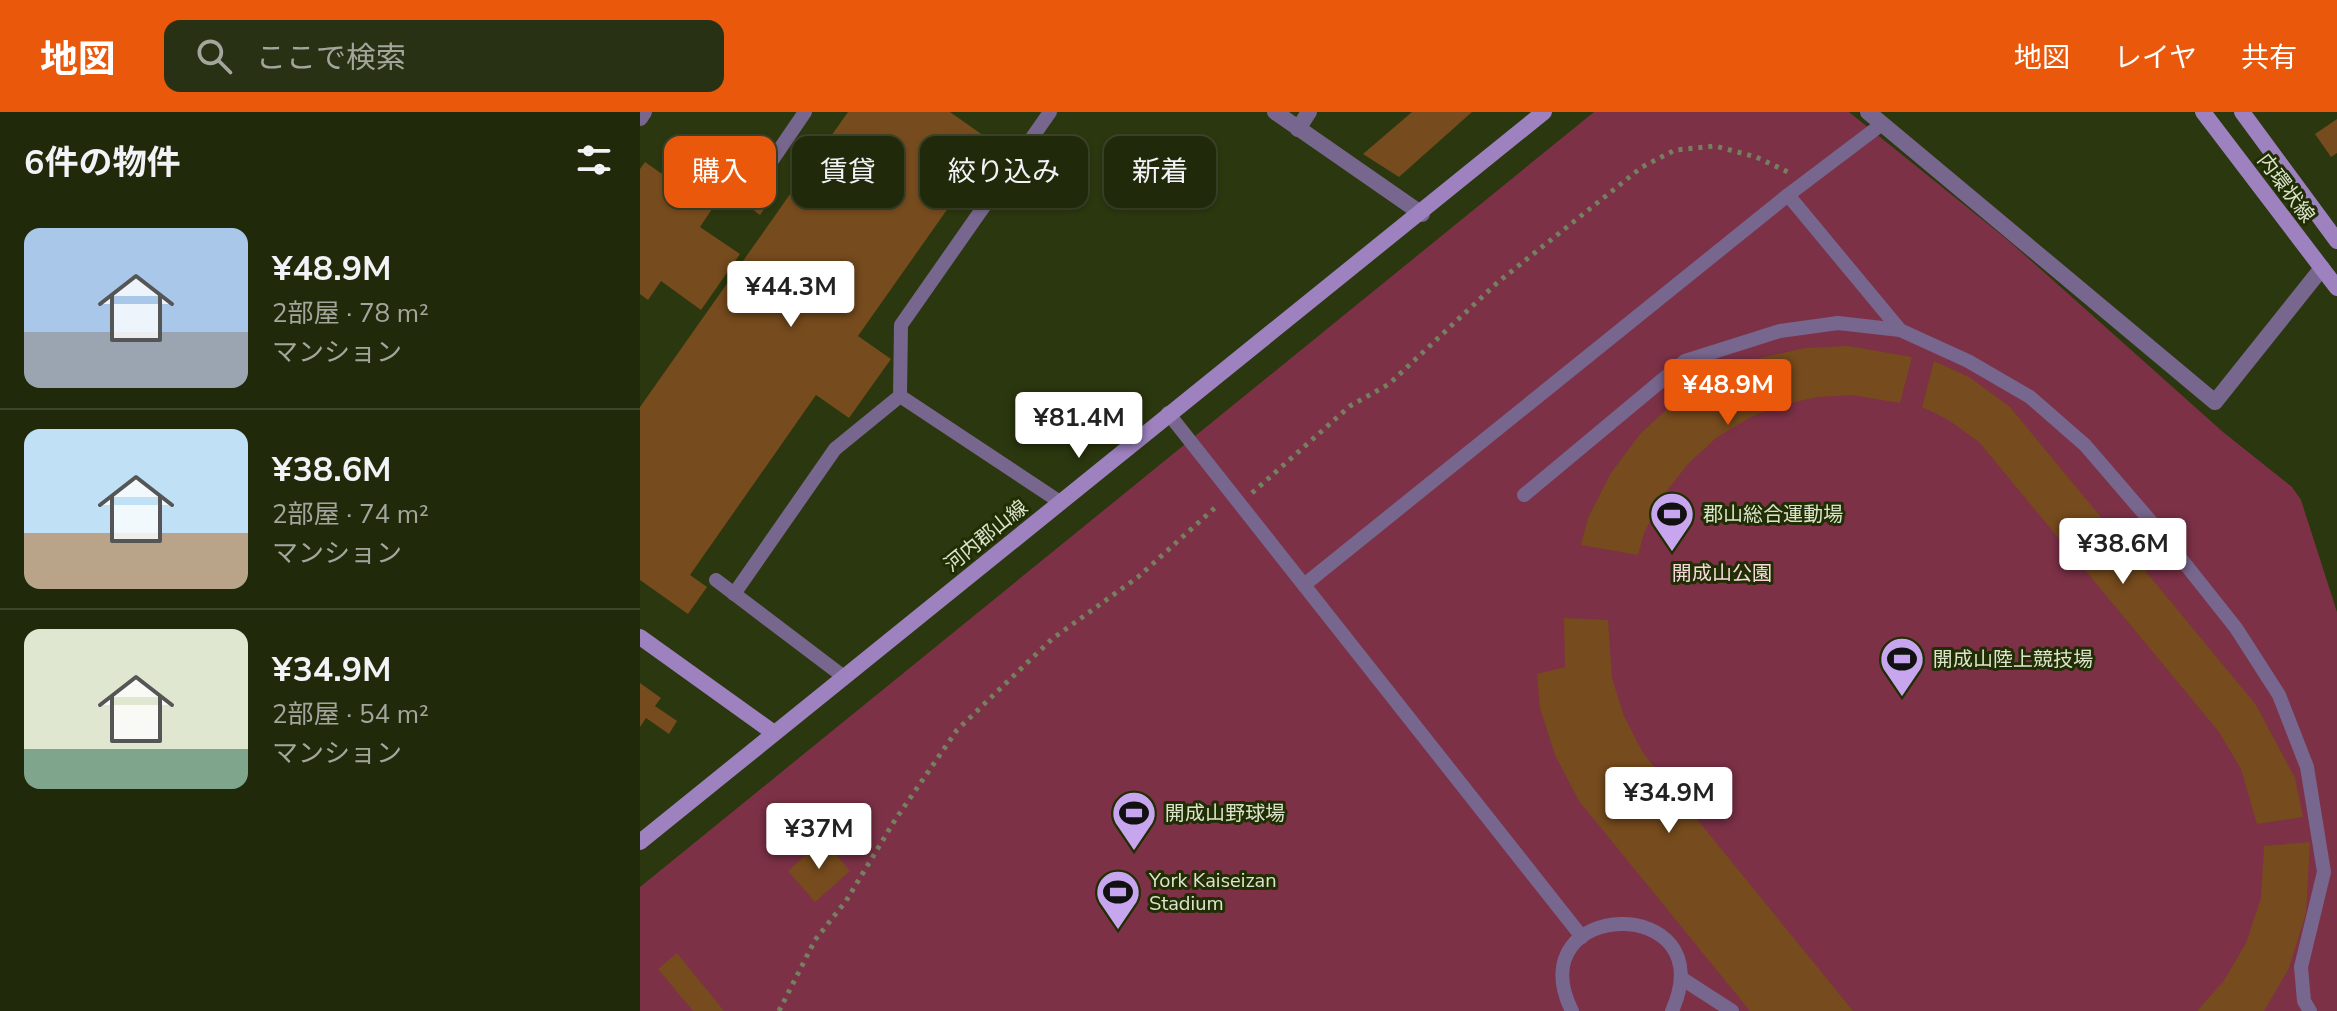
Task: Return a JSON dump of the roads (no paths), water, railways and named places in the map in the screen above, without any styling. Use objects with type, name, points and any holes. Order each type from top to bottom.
[{"type":"main road","name":"河内郡山線","points":[[640,842],[1168,413],[1422,214],[1544,112]]},
{"type":"main road","name":"内環状線","points":[[2203,112],[2337,288]]},
{"type":"main road","name":"内環状線","points":[[2242,112],[2337,241]]},
{"type":"main road","points":[[640,637],[774,733]]},
{"type":"street","points":[[640,118],[644,112]]},
{"type":"street","points":[[1275,112],[1422,214]]},
{"type":"street","points":[[1298,129],[1309,112]]},
{"type":"street","points":[[1868,112],[2215,402],[2322,268]]},
{"type":"lane","points":[[776,154],[805,112]]},
{"type":"lane","points":[[734,594],[835,449],[900,396],[901,325],[1044,114]]},
{"type":"lane","points":[[1304,585],[1804,182],[1882,124]]},
{"type":"lane","points":[[1788,195],[1900,330]]},
{"type":"lane","points":[[1524,495],[1685,361],[1780,331],[1838,323],[1900,330],[1968,361],[2030,397],[2085,445],[2236,628],[2279,695],[2307,767],[2324,872],[2301,967],[2304,1001],[2310,1011]]},
{"type":"lane","points":[[900,396],[1060,502]]},
{"type":"lane","points":[[1168,413],[1582,937]]},
{"type":"lane","points":[[716,580],[844,677]]},
{"type":"lane","points":[[1572,1011],[1563,982],[1565,966],[1582,937],[1612,922],[1645,926],[1671,948],[1681,978],[1672,1011]]},
{"type":"lane","points":[[1681,978],[1732,1011]]},
{"type":"place","name":"郡山総合運動場","points":[[1672,553]]},
{"type":"place","name":"開成山陸上競技場","points":[[1902,698]]},
{"type":"place","name":"開成山野球場","points":[[1134,852]]},
{"type":"place","name":"York Kaiseizan Stadium","points":[[1118,931]]},
{"type":"park label","name":"開成山公園","points":[[1722,573]]}]
